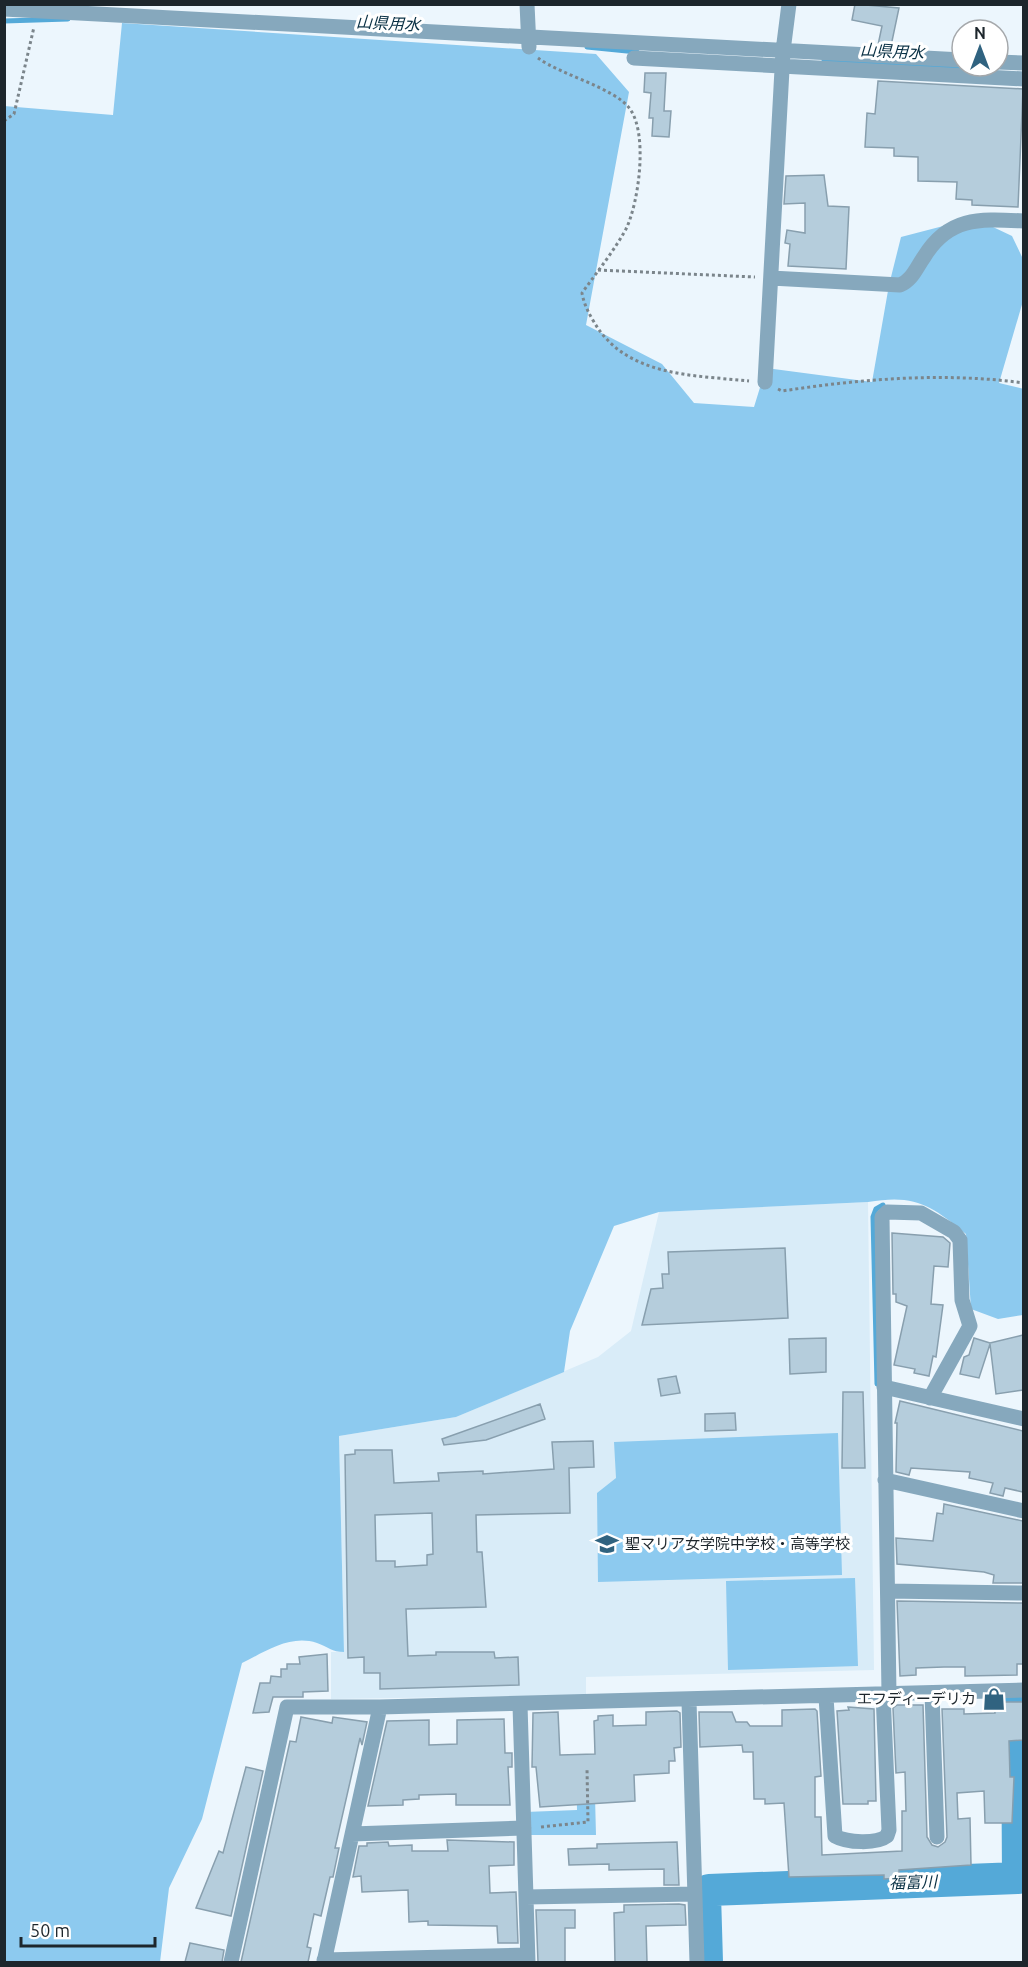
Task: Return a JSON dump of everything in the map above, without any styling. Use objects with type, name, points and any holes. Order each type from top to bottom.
[{"type":"street","points":[[527,4],[529,41]]},
{"type":"street","points":[[765,382],[783,51],[789,4]]},
{"type":"street","points":[[4,9],[35,13],[529,41],[950,59]]},
{"type":"street","points":[[634,58],[1023,79]]},
{"type":"street","points":[[771,278],[900,285],[910,280],[926,254],[946,231],[962,223],[989,219],[1023,221]]},
{"type":"street","points":[[826,1696],[835,1836],[843,1841],[882,1840],[888,1836],[889,1830],[882,1217],[888,1212],[921,1213],[954,1232],[960,1240],[962,1300],[970,1326],[930,1398]]},
{"type":"street","points":[[884,1387],[1023,1419]]},
{"type":"street","points":[[885,1480],[1023,1511]]},
{"type":"street","points":[[888,1591],[1023,1593]]},
{"type":"street","points":[[231,1962],[287,1707],[520,1705],[1023,1690]]},
{"type":"street","points":[[932,1693],[937,1837]]},
{"type":"street","points":[[689,1701],[697,1962]]},
{"type":"street","points":[[380,1707],[324,1961],[528,1958],[520,1705]]},
{"type":"street","points":[[352,1833],[524,1828]]},
{"type":"street","points":[[526,1897],[694,1894]]},
{"type":"path","points":[[4,121],[14,114],[35,13]]},
{"type":"path","points":[[529,41],[531,53],[542,61],[630,108],[639,130],[639,168],[626,228],[582,293],[584,304],[600,332],[620,353],[653,368],[765,382],[782,391],[857,380],[995,379],[1023,383]]},
{"type":"path","points":[[598,270],[771,278]]},
{"type":"path","points":[[524,1828],[588,1822],[587,1768]]},
{"type":"shaded area","points":[[122,23],[596,54],[629,92],[586,325],[662,364],[694,403],[754,407],[766,368],[872,382],[889,285],[901,237],[974,218],[1012,236],[1023,259],[1023,301],[999,383],[1024,389],[1023,1315],[998,1319],[971,1309],[966,1234],[932,1209],[910,1201],[884,1200],[659,1212],[614,1226],[570,1331],[564,1372],[456,1417],[339,1436],[344,1652],[307,1641],[287,1642],[242,1663],[202,1819],[169,1888],[160,1962],[5,1962],[4,106],[113,115]]},
{"type":"shaded area","name":"聖マリア女学院中学校・高等学校","points":[[868,1202],[874,1670],[586,1677],[586,1695],[331,1699],[331,1652],[344,1652],[339,1436],[456,1417],[598,1357],[631,1331],[659,1212]]},
{"type":"shaded area","points":[[838,1433],[842,1575],[598,1582],[597,1493],[616,1478],[614,1442]]},
{"type":"shaded area","points":[[855,1578],[858,1666],[728,1670],[726,1581]]},
{"type":"shaded area","points":[[594,1757],[596,1835],[525,1835],[525,1812],[577,1810],[576,1759]]},
{"type":"building","points":[[855,4],[899,8],[891,46],[878,45],[882,26],[852,20]]},
{"type":"building","points":[[645,73],[666,73],[664,111],[671,111],[669,137],[652,136],[653,118],[649,118],[651,93],[644,92]]},
{"type":"building","points":[[878,81],[1023,89],[1018,207],[972,205],[972,200],[956,199],[957,182],[918,181],[918,157],[894,156],[894,148],[865,147],[867,113],[875,114]]},
{"type":"building","points":[[824,175],[828,206],[849,207],[846,269],[788,266],[790,244],[785,243],[787,230],[805,233],[805,203],[784,204],[786,176]]},
{"type":"building","points":[[892,1233],[943,1237],[950,1243],[948,1267],[934,1266],[931,1304],[943,1305],[936,1357],[933,1356],[929,1376],[914,1373],[915,1369],[894,1365],[907,1306],[896,1302],[896,1294],[893,1294]]},
{"type":"building","points":[[785,1248],[788,1318],[642,1325],[651,1289],[663,1288],[662,1274],[669,1274],[668,1252]]},
{"type":"building","points":[[1023,1335],[1023,1390],[996,1394],[990,1344],[979,1378],[960,1374],[964,1357],[969,1355],[974,1338],[990,1343]]},
{"type":"building","points":[[826,1338],[826,1372],[790,1374],[789,1339]]},
{"type":"building","points":[[676,1376],[680,1393],[661,1396],[658,1379]]},
{"type":"building","points":[[843,1392],[863,1392],[865,1468],[842,1468]]},
{"type":"building","points":[[900,1401],[1023,1431],[1023,1492],[1005,1488],[1003,1496],[990,1493],[993,1483],[969,1478],[970,1472],[911,1468],[909,1475],[896,1472],[897,1423],[895,1423]]},
{"type":"building","points":[[540,1404],[545,1419],[486,1440],[444,1445],[442,1439]]},
{"type":"building","points":[[735,1413],[736,1430],[705,1431],[705,1414]]},
{"type":"building","points":[[593,1441],[594,1467],[569,1468],[570,1513],[476,1515],[477,1552],[482,1552],[486,1607],[406,1609],[408,1656],[436,1655],[436,1652],[494,1652],[495,1658],[518,1657],[519,1685],[380,1689],[380,1673],[364,1673],[364,1657],[348,1658],[345,1455],[355,1454],[355,1450],[392,1450],[394,1483],[439,1481],[438,1473],[483,1471],[483,1474],[554,1469],[552,1442]],"holes":[[[432,1513],[433,1554],[427,1555],[427,1565],[395,1567],[395,1561],[376,1561],[375,1515]]]},
{"type":"building","points":[[944,1504],[1023,1521],[1023,1583],[993,1583],[994,1575],[984,1572],[897,1564],[896,1538],[933,1541],[937,1513],[943,1514]]},
{"type":"building","points":[[897,1601],[1023,1603],[1023,1664],[1017,1664],[1017,1675],[965,1676],[965,1667],[944,1667],[916,1668],[916,1675],[900,1676]]},
{"type":"building","points":[[327,1654],[328,1691],[303,1692],[303,1697],[273,1697],[269,1712],[253,1713],[260,1683],[270,1683],[271,1676],[281,1677],[281,1669],[287,1669],[287,1664],[300,1664],[299,1657]]},
{"type":"building","points":[[994,1702],[1023,1702],[1023,1740],[1009,1741],[1010,1777],[1014,1777],[1012,1823],[985,1823],[984,1791],[957,1793],[958,1819],[970,1818],[971,1865],[899,1870],[899,1878],[884,1879],[884,1875],[789,1877],[784,1803],[765,1804],[765,1799],[754,1799],[753,1752],[743,1752],[742,1745],[700,1747],[699,1712],[732,1712],[736,1722],[747,1722],[750,1726],[782,1726],[782,1710],[815,1709],[817,1711],[821,1776],[815,1777],[815,1817],[821,1817],[822,1855],[902,1851],[902,1811],[906,1811],[905,1772],[896,1773],[893,1708],[897,1705],[923,1705],[927,1837],[932,1845],[938,1847],[945,1842],[947,1837],[942,1709],[964,1709],[964,1714],[995,1713]]},
{"type":"building","points":[[848,1707],[874,1709],[876,1801],[868,1801],[868,1804],[843,1804],[837,1711],[849,1710]]},
{"type":"building","points":[[677,1711],[680,1713],[681,1747],[674,1748],[675,1761],[669,1761],[669,1773],[634,1775],[635,1801],[540,1807],[536,1767],[532,1767],[533,1713],[558,1712],[560,1755],[595,1754],[594,1721],[598,1720],[598,1716],[613,1715],[613,1726],[646,1725],[646,1712]]},
{"type":"building","points":[[301,1717],[332,1723],[333,1717],[367,1722],[362,1745],[360,1738],[335,1848],[339,1848],[333,1877],[330,1877],[321,1916],[314,1914],[307,1947],[311,1948],[308,1962],[241,1962],[290,1741],[296,1742]]},
{"type":"building","points":[[504,1719],[505,1753],[512,1753],[512,1767],[508,1767],[510,1805],[456,1805],[456,1794],[419,1795],[419,1799],[403,1800],[403,1805],[368,1806],[387,1721],[429,1720],[429,1745],[457,1744],[457,1720]]},
{"type":"building","points":[[246,1767],[263,1771],[231,1916],[196,1908],[219,1851],[223,1853]]},
{"type":"building","points":[[447,1840],[514,1842],[514,1865],[489,1866],[490,1893],[516,1892],[518,1943],[498,1943],[497,1926],[428,1925],[428,1921],[409,1922],[408,1890],[362,1892],[361,1876],[353,1877],[359,1846],[367,1846],[367,1843],[388,1842],[389,1846],[412,1845],[412,1851],[448,1851]]},
{"type":"building","points":[[677,1842],[679,1885],[664,1885],[664,1869],[609,1870],[609,1864],[569,1865],[568,1849],[597,1848],[597,1844]]},
{"type":"building","points":[[624,1905],[685,1905],[686,1925],[646,1926],[647,1962],[615,1962],[614,1913],[624,1912]]},
{"type":"building","points":[[536,1910],[575,1910],[575,1928],[565,1928],[565,1962],[538,1962]]},
{"type":"building","points":[[190,1943],[224,1950],[222,1962],[185,1962]]},
{"type":"waterway","name":"山県用水","points":[[4,21],[68,19]]},
{"type":"waterway","name":"山県用水","points":[[587,47],[637,52]]},
{"type":"waterway","name":"山県用水","points":[[824,61],[950,67]]},
{"type":"waterway","points":[[877,1384],[873,1217],[876,1209],[883,1205]]},
{"type":"waterway","name":"福富川","points":[[707,1962],[705,1894],[709,1890],[1018,1878],[1017,1703]]},
{"type":"place","name":"聖マリア女学院中学校・高等学校","points":[[607,1544]]},
{"type":"place","name":"エフディーデリカ","points":[[994,1699]]}]
